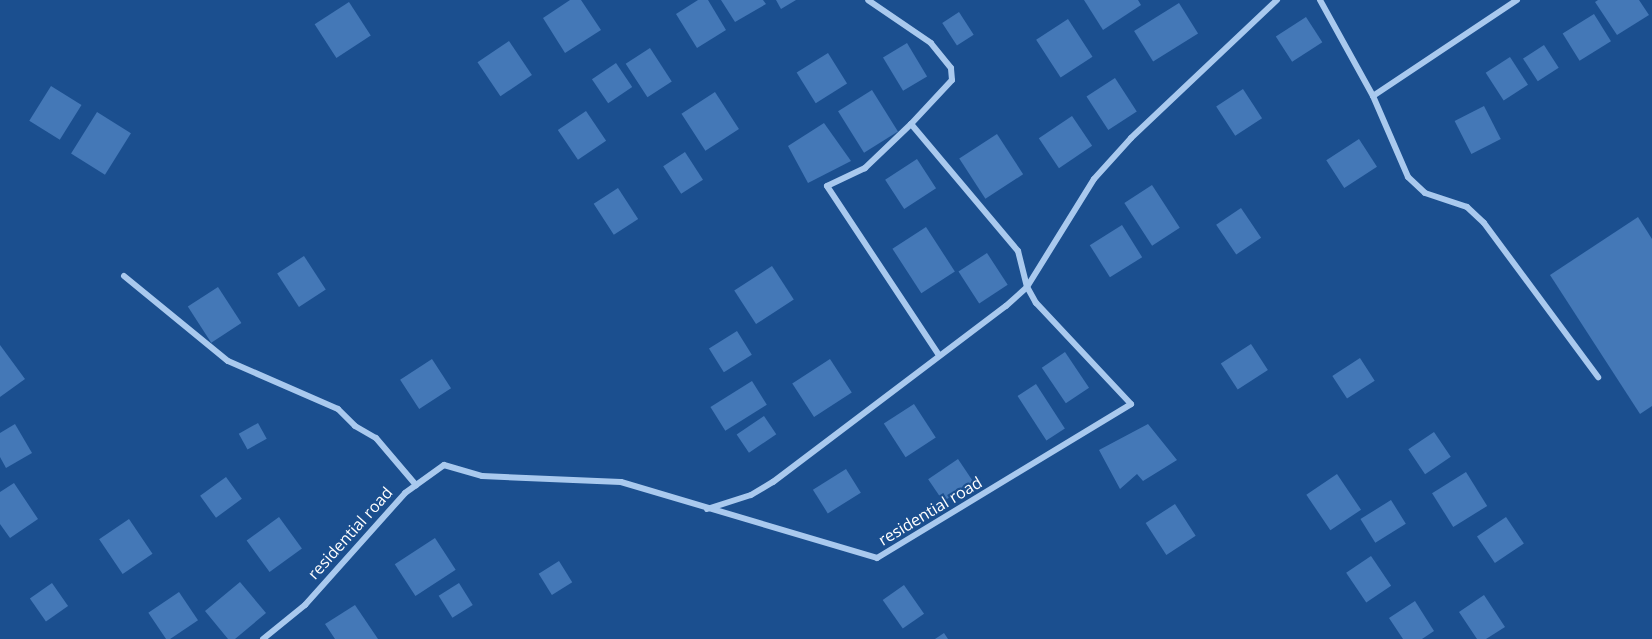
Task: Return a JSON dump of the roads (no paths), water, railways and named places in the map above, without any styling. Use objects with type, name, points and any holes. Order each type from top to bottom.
[{"type":"street","points":[[868,0],[931,43],[951,68],[952,81],[865,168],[827,186],[939,355]]},
{"type":"street","points":[[707,510],[751,495],[773,482],[1027,287],[1094,179],[1131,138],[1277,0]]},
{"type":"street","points":[[1320,0],[1373,96],[1408,177],[1425,193],[1467,207],[1484,223],[1598,377]]},
{"type":"street","points":[[1373,96],[1517,0]]},
{"type":"street","name":"residential road","points":[[263,639],[305,605],[405,493],[444,465],[482,476],[621,482],[707,510],[877,558],[1131,404],[1051,320],[1027,287],[1018,251],[911,124]]},
{"type":"street","points":[[124,276],[228,361],[338,410],[355,426],[376,438],[416,485]]}]
